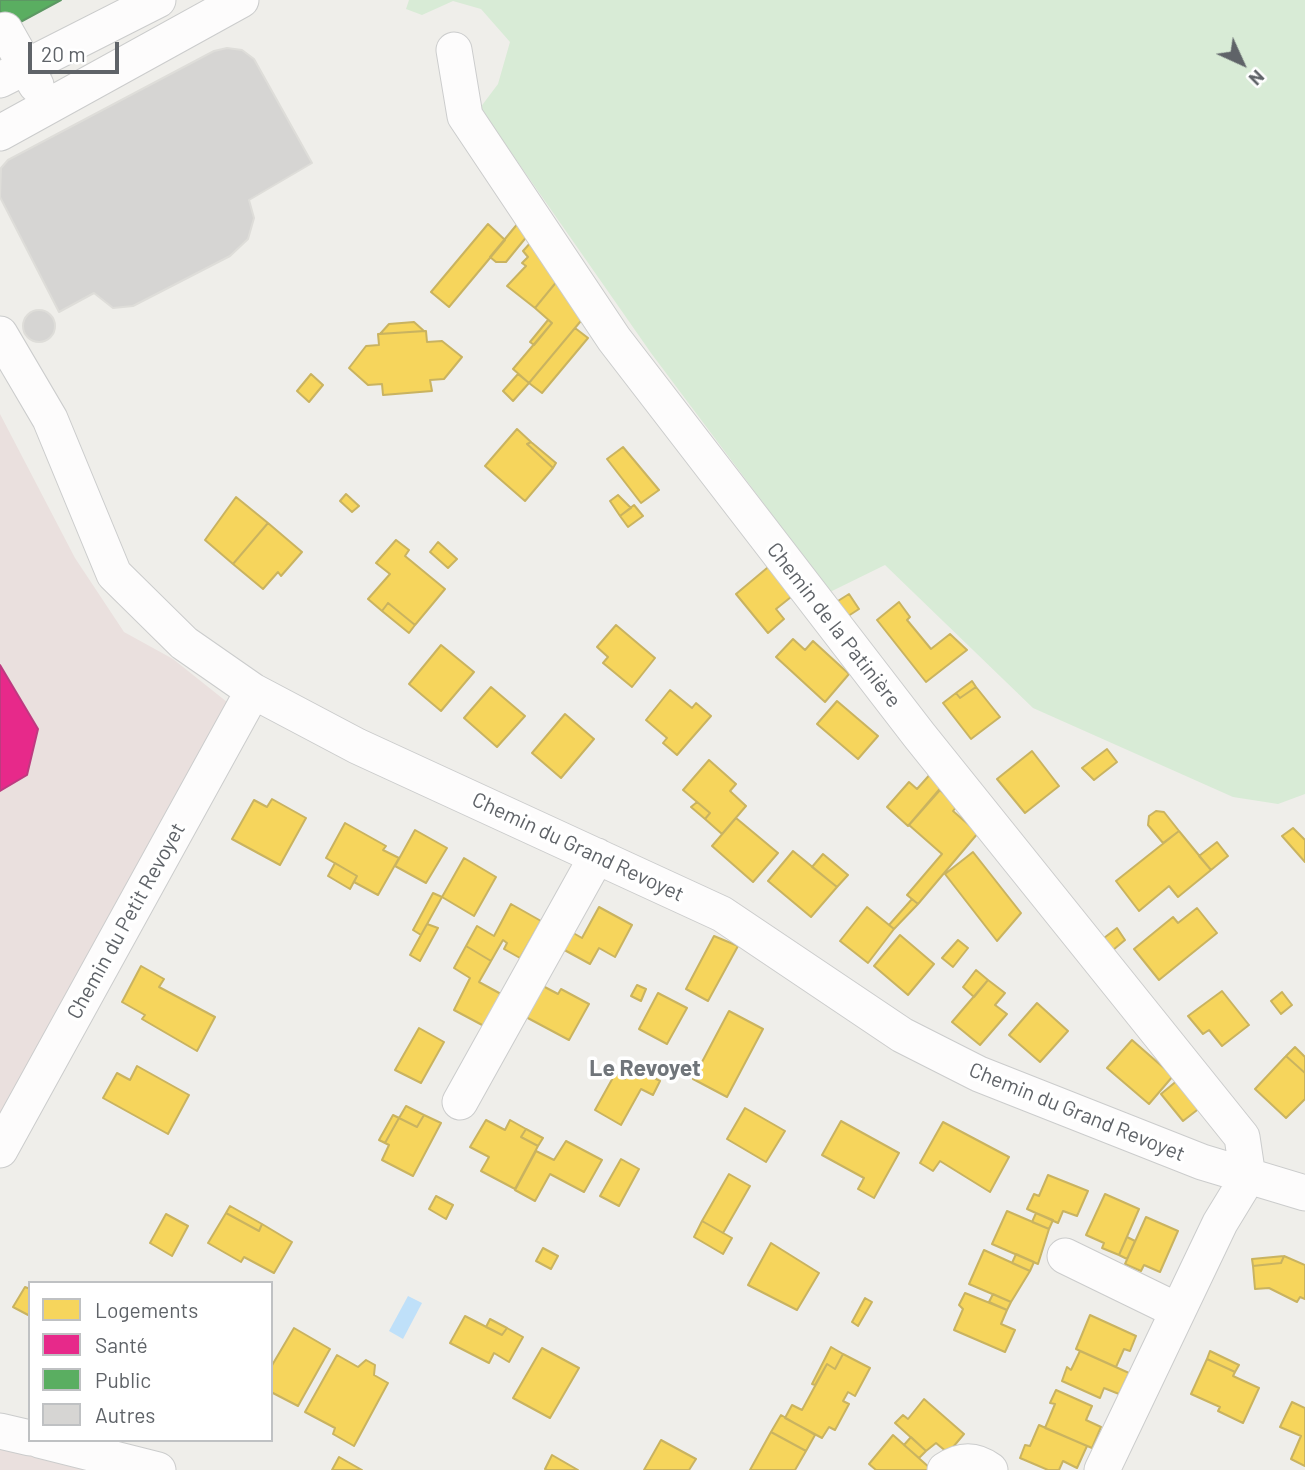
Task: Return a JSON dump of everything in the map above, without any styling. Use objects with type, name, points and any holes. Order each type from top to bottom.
[{"type":"street","points":[[9,58],[115,0]]},
{"type":"street","points":[[9,58],[158,0]]},
{"type":"street","points":[[0,133],[241,0]]},
{"type":"street","name":"Chemin de la Patinière","points":[[454,50],[465,116],[614,339],[919,735],[1242,1137],[1248,1177]]},
{"type":"street","points":[[9,58],[47,106]]},
{"type":"street","name":"Chemin du Grand Revoyet","points":[[0,334],[50,419],[114,574],[184,643],[253,691],[357,746],[722,914],[902,1035],[979,1074],[1248,1177],[1305,1193]]},
{"type":"street","name":"Chemin du Petit Revoyet","points":[[0,1150],[253,691]]},
{"type":"street","points":[[460,1102],[597,856]]},
{"type":"street","points":[[1102,1470],[1220,1223],[1248,1177]]},
{"type":"street","points":[[1065,1256],[1178,1311]]},
{"type":"street","points":[[0,1431],[28,1438]]},
{"type":"street","points":[[47,1442],[158,1470]]},
{"type":"street","points":[[945,1470],[955,1463],[974,1461],[990,1470]]},
{"type":"shaded area","points":[[0,414],[75,558],[124,632],[173,659],[227,702],[0,1121]]},
{"type":"shaded area","points":[[0,1445],[89,1470],[0,1470]]},
{"type":"green space","points":[[409,0],[1305,0],[1305,794],[1278,804],[1233,797],[1033,708],[885,565],[830,592],[651,353],[480,108],[498,84],[510,42],[481,9],[453,1],[422,15],[406,9]]},
{"type":"water","points":[[408,1296],[422,1303],[403,1339],[389,1331]]},
{"type":"building: Logements","points":[[519,222],[528,235],[506,262],[496,262],[490,257]]},
{"type":"building: Logements","points":[[488,224],[505,240],[449,307],[431,292]]},
{"type":"building: Logements","points":[[532,241],[558,280],[535,308],[507,286],[526,266],[522,263],[528,257],[523,251]]},
{"type":"building: Logements","points":[[558,280],[585,316],[529,383],[513,369],[552,323],[535,308]]},
{"type":"building: Logements","points":[[548,320],[552,323],[534,345],[530,342]]},
{"type":"building: Logements","points":[[414,322],[424,331],[380,334],[389,324]]},
{"type":"building: Logements","points":[[575,328],[588,338],[542,393],[529,383]]},
{"type":"building: Logements","points":[[426,331],[427,342],[442,341],[462,357],[444,379],[430,380],[432,391],[383,395],[382,384],[368,385],[349,368],[366,346],[379,345],[378,334]]},
{"type":"building: Logements","points":[[311,374],[323,385],[309,402],[297,391]]},
{"type":"building: Logements","points":[[518,374],[529,383],[513,401],[503,391]]},
{"type":"building: Logements","points":[[517,429],[531,442],[527,444],[553,468],[525,501],[485,466]]},
{"type":"building: Logements","points":[[531,442],[556,463],[553,468],[527,444]]},
{"type":"building: Logements","points":[[623,447],[659,490],[641,503],[607,459]]},
{"type":"building: Logements","points":[[346,494],[359,506],[352,512],[340,501]]},
{"type":"building: Logements","points":[[618,495],[631,508],[620,516],[610,501]]},
{"type":"building: Logements","points":[[236,497],[268,523],[233,564],[205,540]]},
{"type":"building: Logements","points":[[634,505],[643,516],[628,527],[620,516]]},
{"type":"building: Logements","points":[[268,523],[302,552],[281,576],[278,572],[263,589],[233,564]]},
{"type":"building: Logements","points":[[396,540],[409,550],[405,556],[445,589],[415,625],[388,603],[382,611],[368,599],[390,574],[376,563]]},
{"type":"building: Logements","points":[[438,542],[457,559],[448,568],[430,552]]},
{"type":"building: Logements","points":[[773,563],[796,593],[776,609],[784,619],[768,633],[736,594]]},
{"type":"building: Logements","points":[[849,594],[859,609],[842,620],[830,606]]},
{"type":"building: Logements","points":[[899,602],[910,617],[907,620],[931,649],[950,634],[967,650],[926,682],[877,620]]},
{"type":"building: Logements","points":[[388,603],[415,625],[409,633],[382,611]]},
{"type":"building: Logements","points":[[616,625],[655,658],[632,687],[603,663],[608,657],[597,647]]},
{"type":"building: Logements","points":[[793,639],[805,650],[813,641],[849,674],[825,702],[776,657]]},
{"type":"building: Logements","points":[[441,645],[474,672],[441,711],[409,684]]},
{"type":"building: Logements","points":[[972,681],[976,687],[960,698],[956,693]]},
{"type":"building: Logements","points":[[491,687],[525,716],[497,747],[464,718]]},
{"type":"building: Logements","points":[[976,687],[1000,717],[971,739],[943,703],[956,693],[960,698]]},
{"type":"building: Logements","points":[[670,690],[692,708],[696,703],[711,716],[677,755],[663,743],[667,738],[646,720]]},
{"type":"building: Logements","points":[[837,701],[878,736],[858,759],[817,724]]},
{"type":"building: Logements","points":[[565,714],[594,739],[561,778],[532,753]]},
{"type":"building: Logements","points":[[1107,749],[1117,762],[1094,780],[1082,768]]},
{"type":"building: Logements","points":[[1032,751],[1059,786],[1025,813],[997,779]]},
{"type":"building: Logements","points":[[709,760],[736,784],[730,791],[746,806],[722,834],[705,819],[710,813],[683,790]]},
{"type":"building: Logements","points":[[933,771],[944,784],[908,826],[887,807],[909,782],[917,789]]},
{"type":"building: Logements","points":[[940,790],[957,806],[953,811],[978,833],[918,904],[907,895],[942,854],[909,825]]},
{"type":"building: Logements","points":[[272,799],[306,818],[280,865],[232,839],[254,800],[267,807]]},
{"type":"building: Logements","points":[[697,802],[710,813],[705,819],[691,807]]},
{"type":"building: Logements","points":[[1156,811],[1164,812],[1179,831],[1163,843],[1148,825],[1149,816]]},
{"type":"building: Logements","points":[[736,818],[778,853],[753,882],[712,846]]},
{"type":"building: Logements","points":[[345,823],[386,846],[383,850],[399,858],[378,895],[354,882],[357,876],[326,858]]},
{"type":"building: Logements","points":[[1293,828],[1305,840],[1305,862],[1282,836]]},
{"type":"building: Logements","points":[[415,830],[447,848],[426,883],[395,866]]},
{"type":"building: Logements","points":[[1179,831],[1211,870],[1178,897],[1169,886],[1139,911],[1116,881]]},
{"type":"building: Logements","points":[[1217,842],[1228,856],[1211,870],[1199,856]]},
{"type":"building: Logements","points":[[793,851],[837,887],[811,917],[768,881]]},
{"type":"building: Logements","points":[[973,852],[1021,913],[997,941],[945,874]]},
{"type":"building: Logements","points":[[823,854],[848,875],[837,887],[812,867]]},
{"type":"building: Logements","points":[[464,858],[496,877],[474,916],[442,897]]},
{"type":"building: Logements","points":[[335,863],[357,876],[350,889],[328,876]]},
{"type":"building: Logements","points":[[433,893],[442,897],[421,935],[413,930]]},
{"type":"building: Logements","points":[[912,899],[918,904],[894,929],[889,925]]},
{"type":"building: Logements","points":[[511,904],[541,921],[520,958],[504,949],[507,943],[503,940],[491,961],[466,946],[477,926],[494,936]]},
{"type":"building: Logements","points":[[599,907],[632,925],[615,957],[599,948],[590,964],[559,947],[568,930],[582,938]]},
{"type":"building: Logements","points":[[867,907],[894,929],[868,963],[840,941]]},
{"type":"building: Logements","points":[[1197,908],[1217,933],[1159,980],[1134,949],[1173,917],[1178,923]]},
{"type":"building: Logements","points":[[427,924],[438,928],[420,961],[410,955]]},
{"type":"building: Logements","points":[[1117,928],[1125,940],[1113,950],[1104,938]]},
{"type":"building: Logements","points":[[900,935],[934,964],[908,995],[874,966]]},
{"type":"building: Logements","points":[[714,936],[738,946],[708,1001],[686,989]]},
{"type":"building: Logements","points":[[958,940],[968,948],[953,967],[942,958]]},
{"type":"building: Logements","points":[[466,946],[491,961],[479,982],[501,994],[484,1026],[454,1010],[470,978],[454,968]]},
{"type":"building: Logements","points":[[141,966],[164,979],[159,987],[215,1017],[197,1051],[142,1019],[145,1015],[122,1002]]},
{"type":"building: Logements","points":[[976,970],[988,980],[974,997],[963,987]]},
{"type":"building: Logements","points":[[988,980],[1005,993],[995,1005],[1007,1014],[980,1045],[952,1022]]},
{"type":"building: Logements","points":[[541,985],[558,994],[561,989],[589,1004],[569,1040],[524,1016]]},
{"type":"building: Logements","points":[[637,985],[646,989],[641,1001],[631,996]]},
{"type":"building: Logements","points":[[1222,991],[1249,1025],[1222,1046],[1209,1030],[1203,1034],[1188,1016]]},
{"type":"building: Logements","points":[[1282,992],[1292,1005],[1281,1014],[1271,1001]]},
{"type":"building: Logements","points":[[658,993],[687,1008],[667,1044],[639,1029]]},
{"type":"building: Logements","points":[[1037,1003],[1068,1031],[1040,1062],[1009,1035]]},
{"type":"building: Logements","points":[[729,1011],[763,1029],[727,1097],[693,1079]]},
{"type":"building: Logements","points":[[419,1028],[444,1042],[421,1083],[395,1070]]},
{"type":"building: Logements","points":[[1132,1040],[1173,1076],[1149,1104],[1107,1068]]},
{"type":"building: Logements","points":[[1295,1047],[1305,1057],[1305,1073],[1286,1056]]},
{"type":"building: Logements","points":[[1286,1056],[1305,1073],[1305,1099],[1286,1118],[1255,1089]]},
{"type":"building: Logements","points":[[137,1066],[189,1095],[168,1134],[103,1098],[117,1073],[130,1080]]},
{"type":"building: Logements","points":[[632,1066],[660,1081],[653,1095],[641,1089],[621,1125],[595,1110],[615,1074],[625,1079]]},
{"type":"building: Logements","points":[[1179,1079],[1201,1107],[1183,1121],[1161,1094]]},
{"type":"building: Logements","points":[[406,1106],[424,1115],[417,1127],[399,1118]]},
{"type":"building: Logements","points":[[745,1108],[785,1131],[766,1162],[727,1139]]},
{"type":"building: Logements","points":[[393,1115],[399,1118],[385,1143],[379,1140]]},
{"type":"building: Logements","points":[[424,1115],[441,1123],[413,1176],[382,1160],[389,1145],[385,1143],[399,1118],[417,1127]]},
{"type":"building: Logements","points":[[486,1120],[505,1130],[510,1120],[526,1129],[521,1137],[538,1146],[515,1189],[481,1171],[489,1157],[470,1147]]},
{"type":"building: Logements","points":[[841,1121],[899,1153],[874,1198],[858,1189],[864,1178],[822,1155]]},
{"type":"building: Logements","points":[[943,1122],[1009,1157],[990,1192],[940,1161],[933,1171],[920,1163]]},
{"type":"building: Logements","points":[[526,1129],[543,1138],[538,1146],[521,1137]]},
{"type":"building: Logements","points":[[566,1141],[602,1160],[584,1192],[550,1174],[535,1201],[515,1190],[536,1151],[554,1160]]},
{"type":"building: Logements","points":[[621,1159],[639,1169],[619,1206],[600,1196]]},
{"type":"building: Logements","points":[[729,1174],[750,1186],[723,1233],[702,1221]]},
{"type":"building: Logements","points":[[1048,1175],[1088,1191],[1077,1216],[1063,1211],[1058,1223],[1027,1209],[1034,1194],[1039,1196]]},
{"type":"building: Logements","points":[[1105,1194],[1139,1209],[1119,1255],[1102,1248],[1104,1243],[1086,1235]]},
{"type":"building: Logements","points":[[436,1196],[453,1205],[446,1219],[429,1209]]},
{"type":"building: Logements","points":[[230,1206],[262,1224],[259,1231],[226,1213]]},
{"type":"building: Logements","points":[[1007,1211],[1049,1229],[1038,1264],[992,1244]]},
{"type":"building: Logements","points":[[226,1213],[259,1231],[262,1224],[292,1242],[274,1273],[244,1257],[241,1262],[208,1243]]},
{"type":"building: Logements","points":[[1036,1213],[1053,1220],[1049,1229],[1032,1222]]},
{"type":"building: Logements","points":[[166,1214],[188,1226],[172,1256],[150,1243]]},
{"type":"building: Logements","points":[[1146,1217],[1178,1231],[1160,1272],[1144,1265],[1141,1271],[1125,1264]]},
{"type":"building: Logements","points":[[702,1221],[732,1238],[723,1254],[694,1237]]},
{"type":"building: Logements","points":[[1127,1237],[1135,1241],[1127,1259],[1119,1255]]},
{"type":"building: Logements","points":[[771,1243],[819,1273],[797,1310],[748,1285]]},
{"type":"building: Logements","points":[[543,1248],[558,1256],[551,1269],[536,1261]]},
{"type":"building: Logements","points":[[984,1250],[1030,1271],[1011,1302],[969,1284]]},
{"type":"building: Logements","points":[[1016,1254],[1034,1262],[1030,1271],[1012,1263]]},
{"type":"building: Logements","points":[[1284,1256],[1305,1265],[1305,1299],[1300,1297],[1297,1302],[1269,1288],[1255,1289],[1253,1266],[1281,1263]]},
{"type":"building: Logements","points":[[1284,1256],[1281,1263],[1253,1266],[1252,1259]]},
{"type":"building: Logements","points":[[25,1287],[28,1288],[28,1315],[13,1307]]},
{"type":"building: Logements","points":[[965,1293],[1007,1310],[1001,1324],[1015,1330],[1005,1352],[954,1330],[963,1309],[959,1305]]},
{"type":"building: Logements","points":[[993,1294],[1011,1302],[1007,1310],[989,1302]]},
{"type":"building: Logements","points":[[865,1298],[872,1302],[858,1326],[852,1322]]},
{"type":"building: Logements","points":[[1090,1315],[1136,1336],[1130,1351],[1124,1349],[1116,1367],[1076,1349]]},
{"type":"building: Logements","points":[[465,1316],[502,1335],[507,1328],[523,1337],[509,1362],[494,1353],[489,1363],[450,1343]]},
{"type":"building: Logements","points":[[490,1319],[507,1328],[502,1335],[486,1327]]},
{"type":"building: Logements","points":[[294,1328],[330,1349],[298,1406],[273,1393],[273,1364]]},
{"type":"building: Logements","points":[[831,1347],[843,1354],[835,1369],[827,1364],[815,1385],[812,1384]]},
{"type":"building: Logements","points":[[542,1348],[579,1368],[550,1418],[513,1398]]},
{"type":"building: Logements","points":[[1080,1351],[1129,1373],[1119,1394],[1104,1388],[1100,1398],[1062,1381],[1067,1367],[1071,1370]]},
{"type":"building: Logements","points":[[1210,1351],[1239,1365],[1235,1372],[1207,1359]]},
{"type":"building: Logements","points":[[843,1354],[870,1368],[855,1396],[848,1392],[843,1401],[849,1404],[835,1430],[829,1427],[822,1438],[785,1418],[792,1405],[802,1410],[827,1364],[835,1369]]},
{"type":"building: Logements","points":[[337,1355],[358,1367],[366,1360],[375,1365],[374,1375],[388,1383],[354,1446],[333,1434],[335,1428],[305,1412]]},
{"type":"building: Logements","points":[[1207,1359],[1235,1372],[1233,1376],[1259,1388],[1243,1423],[1218,1411],[1220,1407],[1191,1394]]},
{"type":"building: Logements","points":[[1056,1390],[1092,1406],[1086,1420],[1101,1427],[1092,1448],[1045,1428],[1055,1404],[1050,1403]]},
{"type":"building: Logements","points":[[924,1399],[964,1434],[948,1453],[936,1443],[926,1451],[895,1423],[903,1415],[908,1419]]},
{"type":"building: Logements","points":[[1292,1402],[1305,1408],[1305,1466],[1291,1459],[1301,1436],[1280,1427]]},
{"type":"building: Logements","points":[[781,1415],[815,1435],[806,1451],[771,1432]]},
{"type":"building: Logements","points":[[1039,1425],[1087,1446],[1077,1468],[1063,1461],[1059,1470],[1048,1470],[1020,1458],[1025,1445],[1030,1446]]},
{"type":"building: Logements","points":[[771,1432],[806,1451],[795,1470],[750,1470]]},
{"type":"building: Logements","points":[[893,1435],[931,1470],[876,1470],[869,1464]]},
{"type":"building: Logements","points":[[911,1437],[926,1451],[919,1458],[904,1445]]},
{"type":"building: Logements","points":[[661,1440],[696,1459],[689,1470],[644,1470]]},
{"type":"building: Logements","points":[[552,1455],[578,1470],[545,1469]]},
{"type":"building: Logements","points":[[339,1457],[362,1470],[332,1470]]},
{"type":"building: Santé","points":[[0,665],[38,729],[27,775],[0,791]]},
{"type":"building: Public","points":[[0,0],[61,0],[0,33]]},
{"type":"building: Autres","points":[[227,48],[242,50],[254,59],[312,163],[249,200],[254,218],[248,239],[230,256],[133,306],[113,308],[94,293],[59,312],[0,197],[1,168],[8,160],[214,51]]},
{"type":"building: Autres","points":[[39,310],[50,315],[55,326],[50,337],[39,342],[28,337],[23,326],[28,315]]},
{"type":"district","name":"Le Revoyet","points":[[645,1068]]}]
